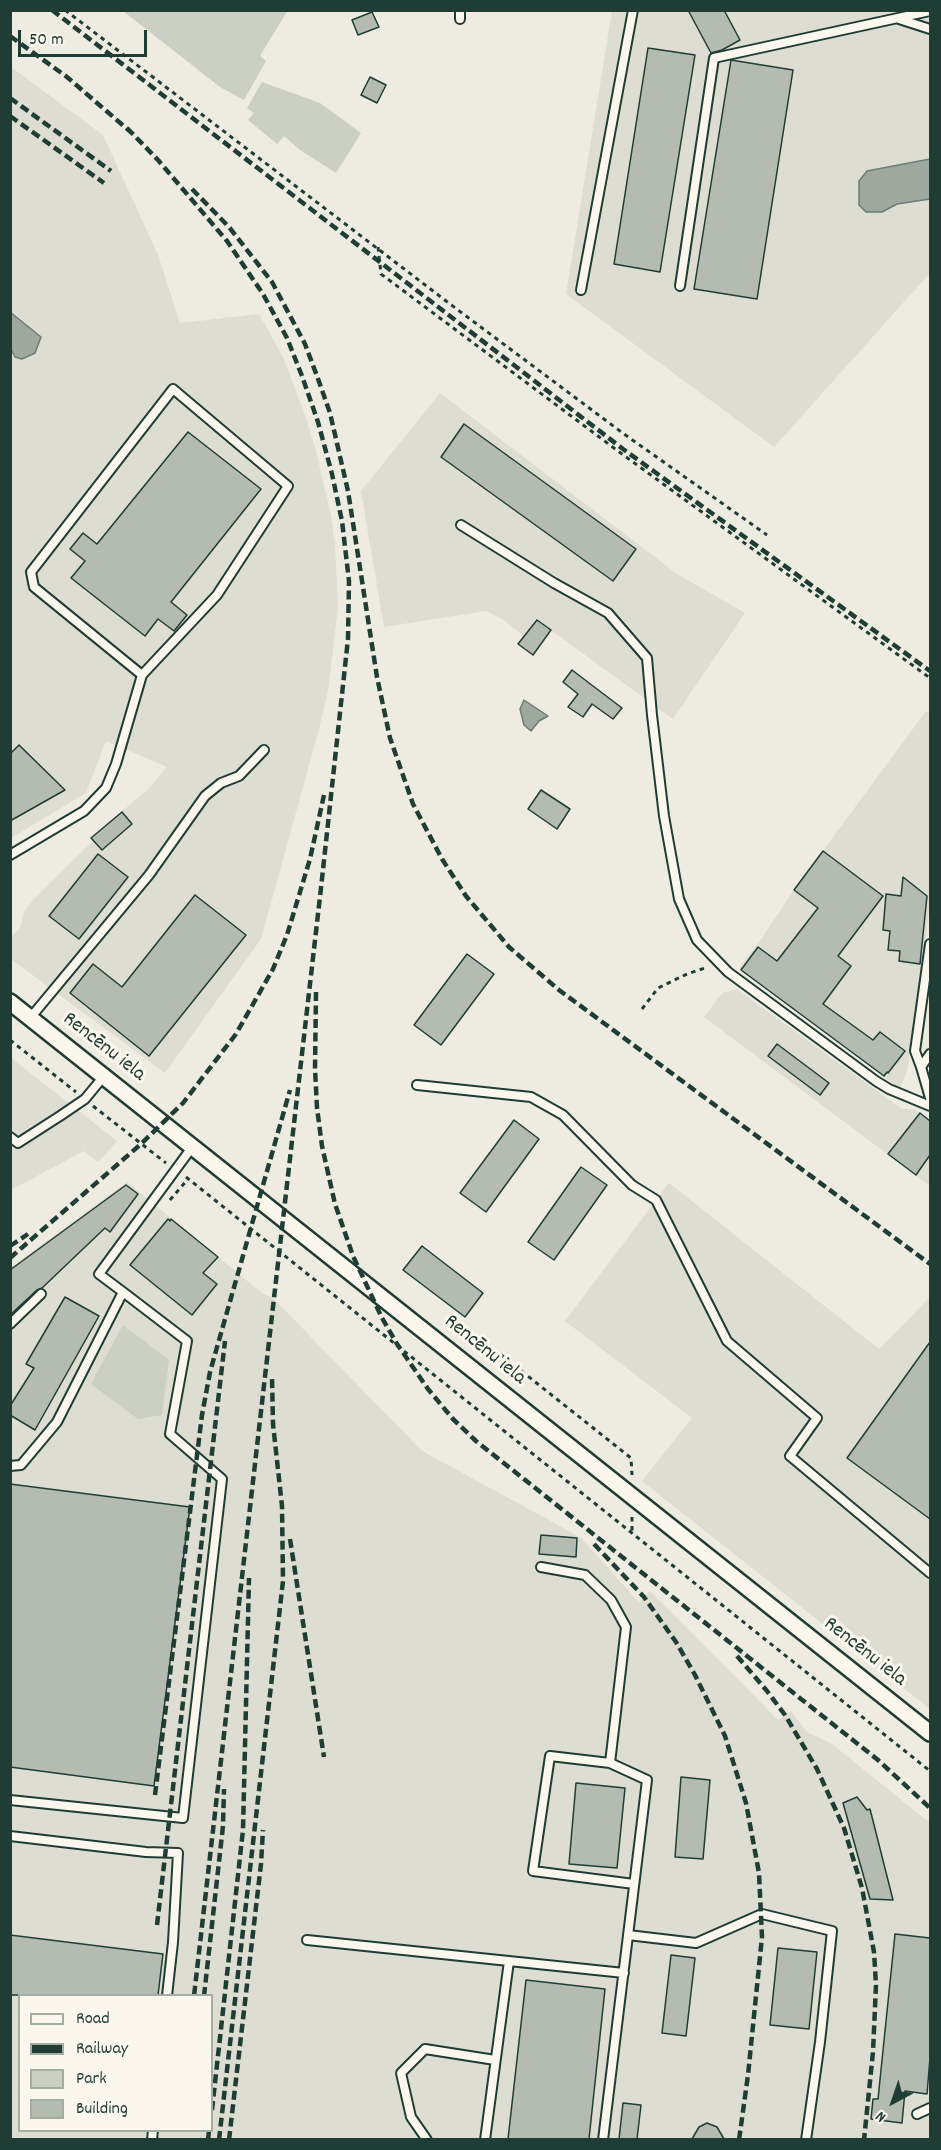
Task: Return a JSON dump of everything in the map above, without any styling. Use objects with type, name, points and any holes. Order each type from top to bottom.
[{"type":"street","name":"Rencēnu iela","points":[[10,1002],[930,1733]]},
{"type":"lane","points":[[581,290],[633,10]]},
{"type":"lane","points":[[680,286],[714,58],[930,11]]},
{"type":"lane","points":[[897,18],[930,29]]},
{"type":"lane","points":[[10,855],[84,811],[106,788],[116,764],[142,675],[217,595],[288,486],[173,389],[31,572],[34,588],[142,675]]},
{"type":"lane","points":[[461,525],[554,583],[608,612],[647,658],[664,816],[679,898],[697,940],[718,964],[876,1081],[930,1106]]},
{"type":"lane","points":[[31,1017],[149,875],[205,796],[221,783],[239,776],[264,750]]},
{"type":"lane","points":[[930,944],[915,1051],[930,1098]]},
{"type":"lane","points":[[921,1067],[930,1054]]},
{"type":"lane","points":[[10,1137],[18,1143],[85,1099],[104,1076]]},
{"type":"lane","points":[[417,1084],[531,1097],[563,1115],[632,1185],[656,1200],[727,1341],[818,1418],[790,1456],[930,1572]]},
{"type":"lane","points":[[10,1800],[183,1818],[222,1479],[170,1434],[187,1341],[99,1274],[193,1146]]},
{"type":"lane","points":[[10,1466],[21,1465],[57,1422],[123,1292]]},
{"type":"lane","points":[[10,1324],[41,1294]]},
{"type":"lane","points":[[541,1567],[585,1575],[611,1600],[626,1627],[610,1763]]},
{"type":"lane","points":[[603,2139],[647,1780],[610,1763],[550,1756],[533,1870],[634,1884]]},
{"type":"lane","points":[[10,1836],[146,1852],[178,1853],[167,1994]]},
{"type":"lane","points":[[628,1935],[696,1943],[762,1914],[832,1931],[820,2042],[806,2139]]},
{"type":"lane","points":[[307,1940],[624,1973]]},
{"type":"lane","points":[[485,2139],[509,1961]]},
{"type":"lane","points":[[427,2139],[411,2117],[400,2073],[425,2049],[495,2060]]},
{"type":"lane","points":[[917,2114],[930,2108]]},
{"type":"path","points":[[65,10],[454,307],[624,434],[767,535]]},
{"type":"path","points":[[378,247],[381,274],[622,454],[930,678]]},
{"type":"path","points":[[642,1008],[658,988],[687,974],[718,964]]},
{"type":"path","points":[[10,1040],[406,1352],[930,1771]]},
{"type":"path","points":[[170,1201],[188,1179]]},
{"type":"path","points":[[500,1354],[631,1458],[632,1533]]},
{"type":"shaded area","points":[[612,11],[930,11],[930,273],[774,447],[566,294]]},
{"type":"shaded area","points":[[11,67],[103,135],[158,255],[180,323],[259,314],[283,357],[306,418],[331,515],[338,607],[328,691],[261,939],[165,1073],[11,959],[10,938],[20,928],[24,912],[33,900],[93,841],[91,838],[147,790],[167,767],[106,741],[86,793],[11,838]]},
{"type":"shaded area","points":[[930,159],[930,199],[897,204],[882,212],[866,212],[859,205],[859,181],[867,171]]},
{"type":"shaded area","points":[[10,312],[41,337],[35,353],[22,359],[15,357],[11,349]]},
{"type":"shaded area","points":[[440,393],[677,574],[745,613],[673,719],[537,620],[524,636],[502,619],[486,611],[384,627],[361,491]]},
{"type":"shaded area","points":[[524,700],[548,716],[539,721],[531,731],[524,725],[520,709]]},
{"type":"shaded area","points":[[926,711],[930,714],[930,901],[908,1068],[900,1089],[739,968]]},
{"type":"shaded area","points":[[737,989],[902,1109],[914,1109],[930,1121],[930,1186],[704,1017],[722,993]]},
{"type":"shaded area","points":[[10,1057],[117,1141],[98,1162],[84,1151],[11,1190]]},
{"type":"shaded area","points":[[127,1182],[262,1293],[274,1299],[422,1451],[580,1537],[639,1602],[650,1591],[778,1720],[791,1711],[807,1732],[832,1744],[930,1823],[930,2139],[11,2140],[11,1267]]},
{"type":"shaded area","points":[[669,1183],[879,1349],[930,1297],[930,1709],[642,1481],[692,1418],[565,1321]]},
{"type":"green space","points":[[288,10],[260,56],[266,61],[244,100],[220,87],[123,11]]},
{"type":"green space","points":[[262,82],[320,103],[361,133],[336,173],[300,150],[284,136],[277,144],[248,120],[254,113],[247,108]]},
{"type":"green space","points":[[123,1325],[169,1360],[162,1415],[138,1419],[91,1384]]},
{"type":"building","points":[[688,10],[724,10],[740,40],[711,53]]},
{"type":"building","points":[[372,12],[379,27],[358,35],[352,20]]},
{"type":"building","points":[[648,48],[695,55],[660,272],[614,264]]},
{"type":"building","points":[[731,60],[793,70],[757,299],[694,289]]},
{"type":"building","points":[[370,77],[386,85],[377,103],[361,95]]},
{"type":"building","points":[[464,424],[636,549],[613,581],[441,457]]},
{"type":"building","points":[[188,432],[261,489],[171,602],[187,615],[174,631],[158,619],[145,636],[71,578],[85,561],[70,549],[83,533],[97,544]]},
{"type":"building","points":[[537,620],[551,630],[533,655],[518,644]]},
{"type":"building","points":[[572,670],[622,708],[613,719],[592,704],[583,717],[568,707],[578,694],[563,682]]},
{"type":"building","points":[[19,745],[65,790],[10,821],[10,754]]},
{"type":"building","points":[[541,790],[570,809],[557,829],[528,809]]},
{"type":"building","points":[[122,812],[132,824],[102,850],[91,838]]},
{"type":"building","points":[[823,851],[883,896],[838,956],[851,966],[823,1004],[873,1040],[880,1032],[905,1051],[884,1076],[741,970],[758,947],[777,961],[818,908],[794,890]]},
{"type":"building","points":[[98,854],[128,877],[79,939],[49,916]]},
{"type":"building","points":[[903,877],[927,896],[920,964],[899,961],[900,951],[888,950],[890,931],[883,930],[886,894],[901,896]]},
{"type":"building","points":[[195,895],[246,935],[149,1056],[70,993],[93,964],[122,987]]},
{"type":"building","points":[[467,954],[494,974],[441,1045],[414,1025]]},
{"type":"building","points":[[777,1044],[829,1083],[820,1095],[768,1056]]},
{"type":"building","points":[[920,1113],[930,1121],[930,1155],[916,1175],[888,1154]]},
{"type":"building","points":[[514,1120],[539,1139],[486,1212],[460,1193]]},
{"type":"building","points":[[581,1167],[607,1185],[554,1260],[528,1242]]},
{"type":"building","points":[[126,1185],[138,1194],[110,1232],[105,1228],[10,1315],[10,1270]]},
{"type":"building","points":[[168,1219],[170,1221],[171,1219],[218,1257],[203,1273],[217,1284],[192,1315],[130,1265]]},
{"type":"building","points":[[422,1246],[483,1293],[465,1317],[403,1270]]},
{"type":"building","points":[[65,1297],[99,1316],[35,1430],[10,1415],[10,1406],[34,1368],[26,1364]]},
{"type":"building","points":[[930,1342],[930,1519],[847,1458]]},
{"type":"building","points":[[10,1484],[190,1507],[154,1786],[10,1767]]},
{"type":"building","points":[[541,1535],[577,1538],[576,1557],[539,1554]]},
{"type":"building","points":[[681,1777],[710,1780],[703,1859],[675,1857]]},
{"type":"building","points":[[576,1783],[625,1788],[617,1868],[569,1864]]},
{"type":"building","points":[[857,1797],[867,1810],[870,1809],[893,1900],[870,1899],[843,1803]]},
{"type":"building","points":[[895,1934],[930,1938],[930,2058],[927,2094],[905,2091],[902,2123],[871,2119],[873,2099],[878,2099]]},
{"type":"building","points":[[10,1935],[163,1954],[158,1994],[10,1995]]},
{"type":"building","points":[[778,1948],[817,1952],[809,2029],[770,2025]]},
{"type":"building","points":[[671,1955],[695,1958],[686,2036],[662,2033]]},
{"type":"building","points":[[526,1980],[605,1989],[589,2139],[508,2139]]},
{"type":"building","points":[[623,2103],[641,2105],[637,2139],[619,2139]]},
{"type":"building","points":[[707,2123],[717,2127],[724,2139],[692,2139],[699,2127]]},
{"type":"railway","points":[[52,10],[623,449],[930,671]]},
{"type":"railway","points":[[10,36],[67,77],[133,134]]},
{"type":"railway","points":[[10,98],[111,171]]},
{"type":"railway","points":[[10,116],[104,183]]},
{"type":"railway","points":[[127,128],[158,160],[227,241],[263,294],[287,338],[318,422],[332,474],[342,521],[349,581],[348,639],[321,888],[194,1994]]},
{"type":"railway","points":[[192,189],[229,227],[272,282],[305,344],[330,413],[348,491],[377,677],[390,738],[413,804],[442,859],[466,896],[509,947],[559,990],[930,1264]]},
{"type":"railway","points":[[10,1258],[141,1144],[183,1103],[236,1034],[273,969],[287,935],[310,859],[324,795]]},
{"type":"railway","points":[[316,992],[317,1108],[322,1146],[335,1204],[353,1256],[382,1318],[428,1389],[453,1419],[476,1441],[878,1760],[930,1808]]},
{"type":"railway","points":[[155,1795],[202,1415],[210,1372],[290,1090]]},
{"type":"railway","points":[[10,1246],[28,1234]]},
{"type":"railway","points":[[157,1925],[225,1341]]},
{"type":"railway","points":[[219,2140],[283,1581],[282,1506],[273,1424],[272,1377]]},
{"type":"railway","points":[[290,1539],[324,1757]]},
{"type":"railway","points":[[594,1544],[644,1597],[676,1642],[725,1736],[746,1803],[759,1873],[762,1937],[739,2140]]},
{"type":"railway","points":[[213,2101],[243,1830],[249,1578]]},
{"type":"railway","points":[[737,1656],[785,1715],[817,1769],[844,1828],[862,1888],[874,1952],[876,1985],[873,2052],[864,2140]]},
{"type":"railway","points":[[204,1994],[223,1826],[224,1789]]},
{"type":"railway","points":[[229,2140],[263,1830]]},
{"type":"railway","points":[[208,2140],[209,2132]]}]
